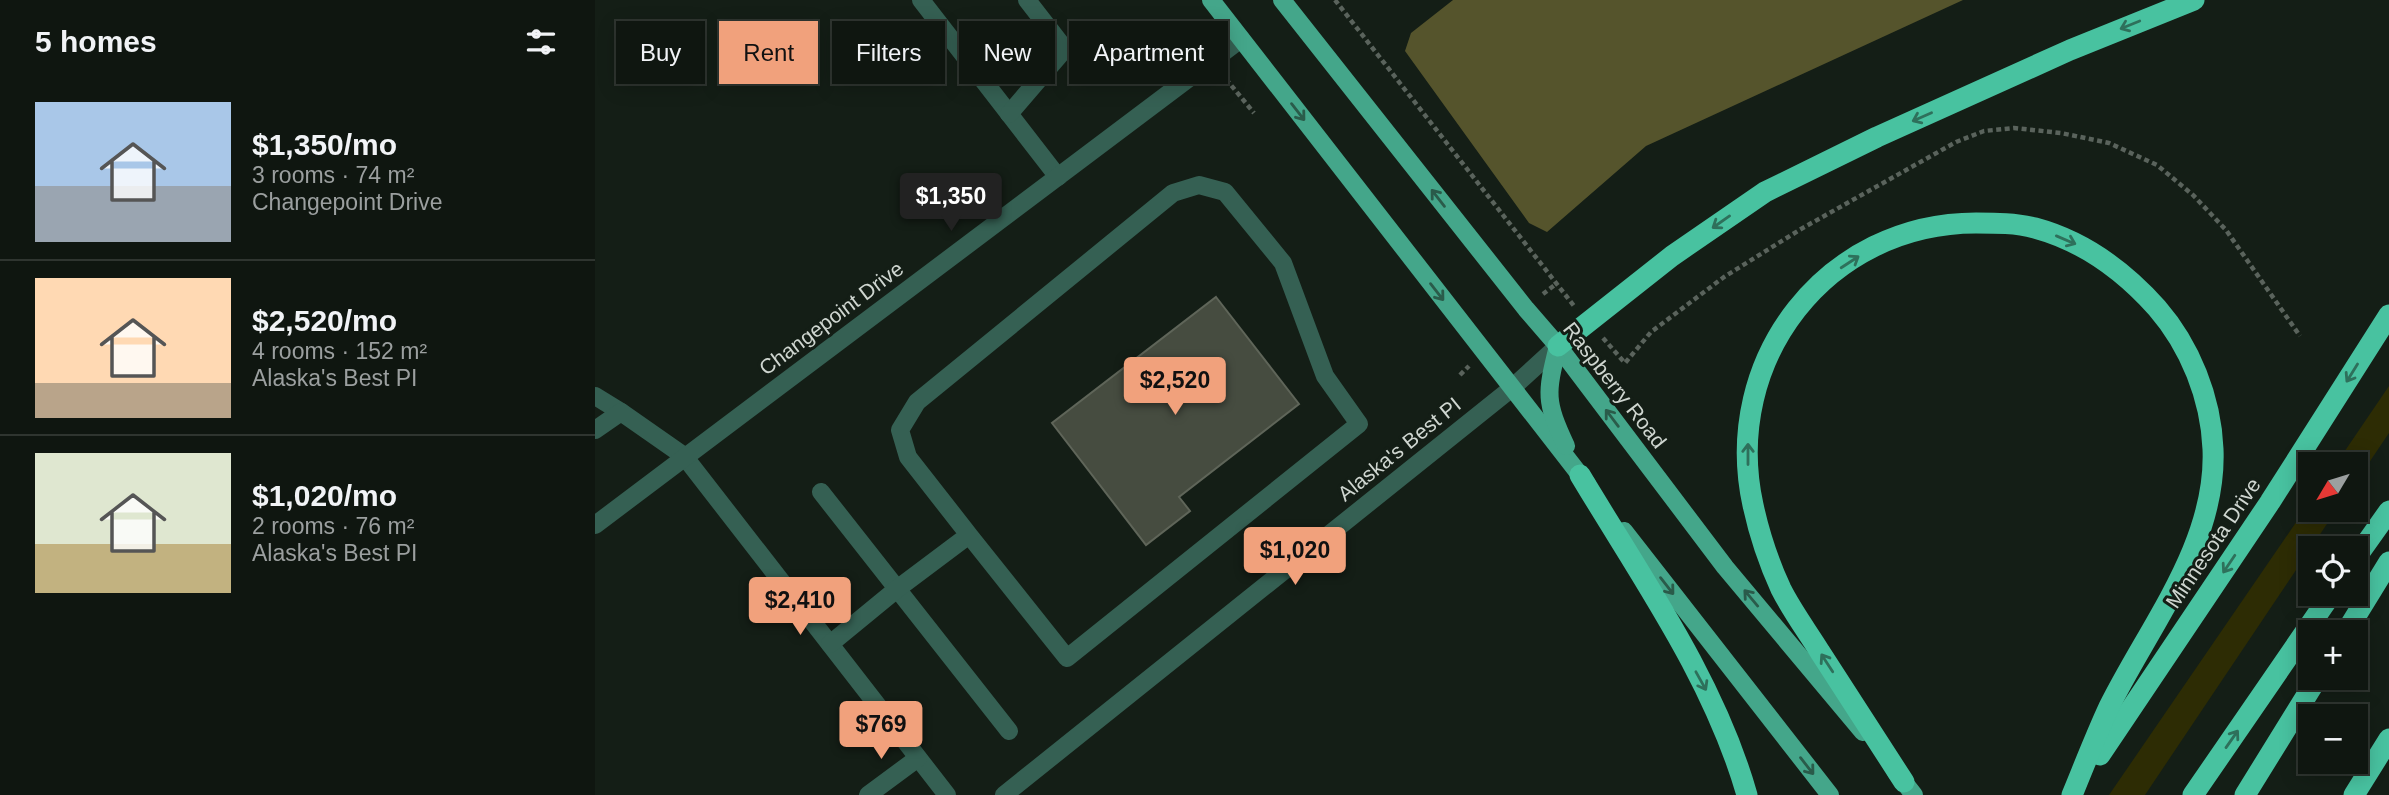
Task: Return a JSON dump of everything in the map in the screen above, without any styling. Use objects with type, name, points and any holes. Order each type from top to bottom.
[{"type":"highway","points":[[1558,346],[1672,256],[1765,192],[1877,137],[2070,50],[2194,0]]},
{"type":"highway","points":[[1909,788],[1781,590],[1765,549],[1753,504],[1749,478],[1750,415],[1757,380],[1788,319],[1814,288],[1886,239],[1925,228],[1961,223],[2002,223],[2034,228],[2071,242],[2111,264],[2140,288],[2173,326],[2190,357],[2205,400],[2213,449],[2203,521],[2186,566],[2110,706],[2072,795]]},
{"type":"highway","name":"Minnesota Drive","points":[[2072,795],[2270,502],[2389,315]]},
{"type":"highway","points":[[1580,475],[1673,630],[1716,708],[1747,795]]},
{"type":"highway","points":[[2368,540],[2389,510]]},
{"type":"highway","points":[[2353,620],[2389,562]]},
{"type":"highway","points":[[2193,795],[2323,606]]},
{"type":"highway","points":[[2245,795],[2310,690]]},
{"type":"highway","points":[[2354,795],[2389,739]]},
{"type":"main road","points":[[1211,0],[1830,795]]},
{"type":"main road","name":"Raspberry Road","points":[[1282,0],[1558,346],[1725,567],[1909,788]]},
{"type":"main road","points":[[1558,346],[1548,398],[1553,418],[1580,475]]},
{"type":"street","points":[[921,0],[1058,177]]},
{"type":"street","points":[[1009,114],[1065,49],[1027,0]]},
{"type":"street","name":"Changepoint Drive","points":[[595,525],[1241,39]]},
{"type":"street","points":[[1199,185],[1225,192],[1283,262],[1325,376],[1359,425],[1067,658],[969,535],[908,457],[901,430],[917,402],[1173,193],[1199,185]]},
{"type":"street","name":"Alaska's Best PI","points":[[1004,795],[1512,388],[1558,346]]},
{"type":"street","points":[[595,396],[684,456],[947,795]]},
{"type":"street","points":[[595,430],[621,412]]},
{"type":"street","points":[[821,492],[1009,731]]},
{"type":"street","points":[[830,644],[969,535]]},
{"type":"street","points":[[867,795],[918,758]]},
{"type":"path","points":[[1335,0],[1556,284],[1526,309]]},
{"type":"path","points":[[1460,375],[1484,352]]},
{"type":"shaded area","points":[[1453,0],[1963,0],[1646,146],[1547,232],[1529,223],[1405,51],[1411,33]]},
{"type":"shaded area","points":[[2389,386],[2389,433],[2368,464],[2368,452],[2344,452]]},
{"type":"shaded area","points":[[2298,519],[2298,522],[2328,522],[2319,536],[2298,536],[2298,567],[2145,795],[2109,795]]},
{"type":"building","points":[[1216,297],[1299,404],[1179,497],[1190,511],[1146,545],[1052,423]]}]
